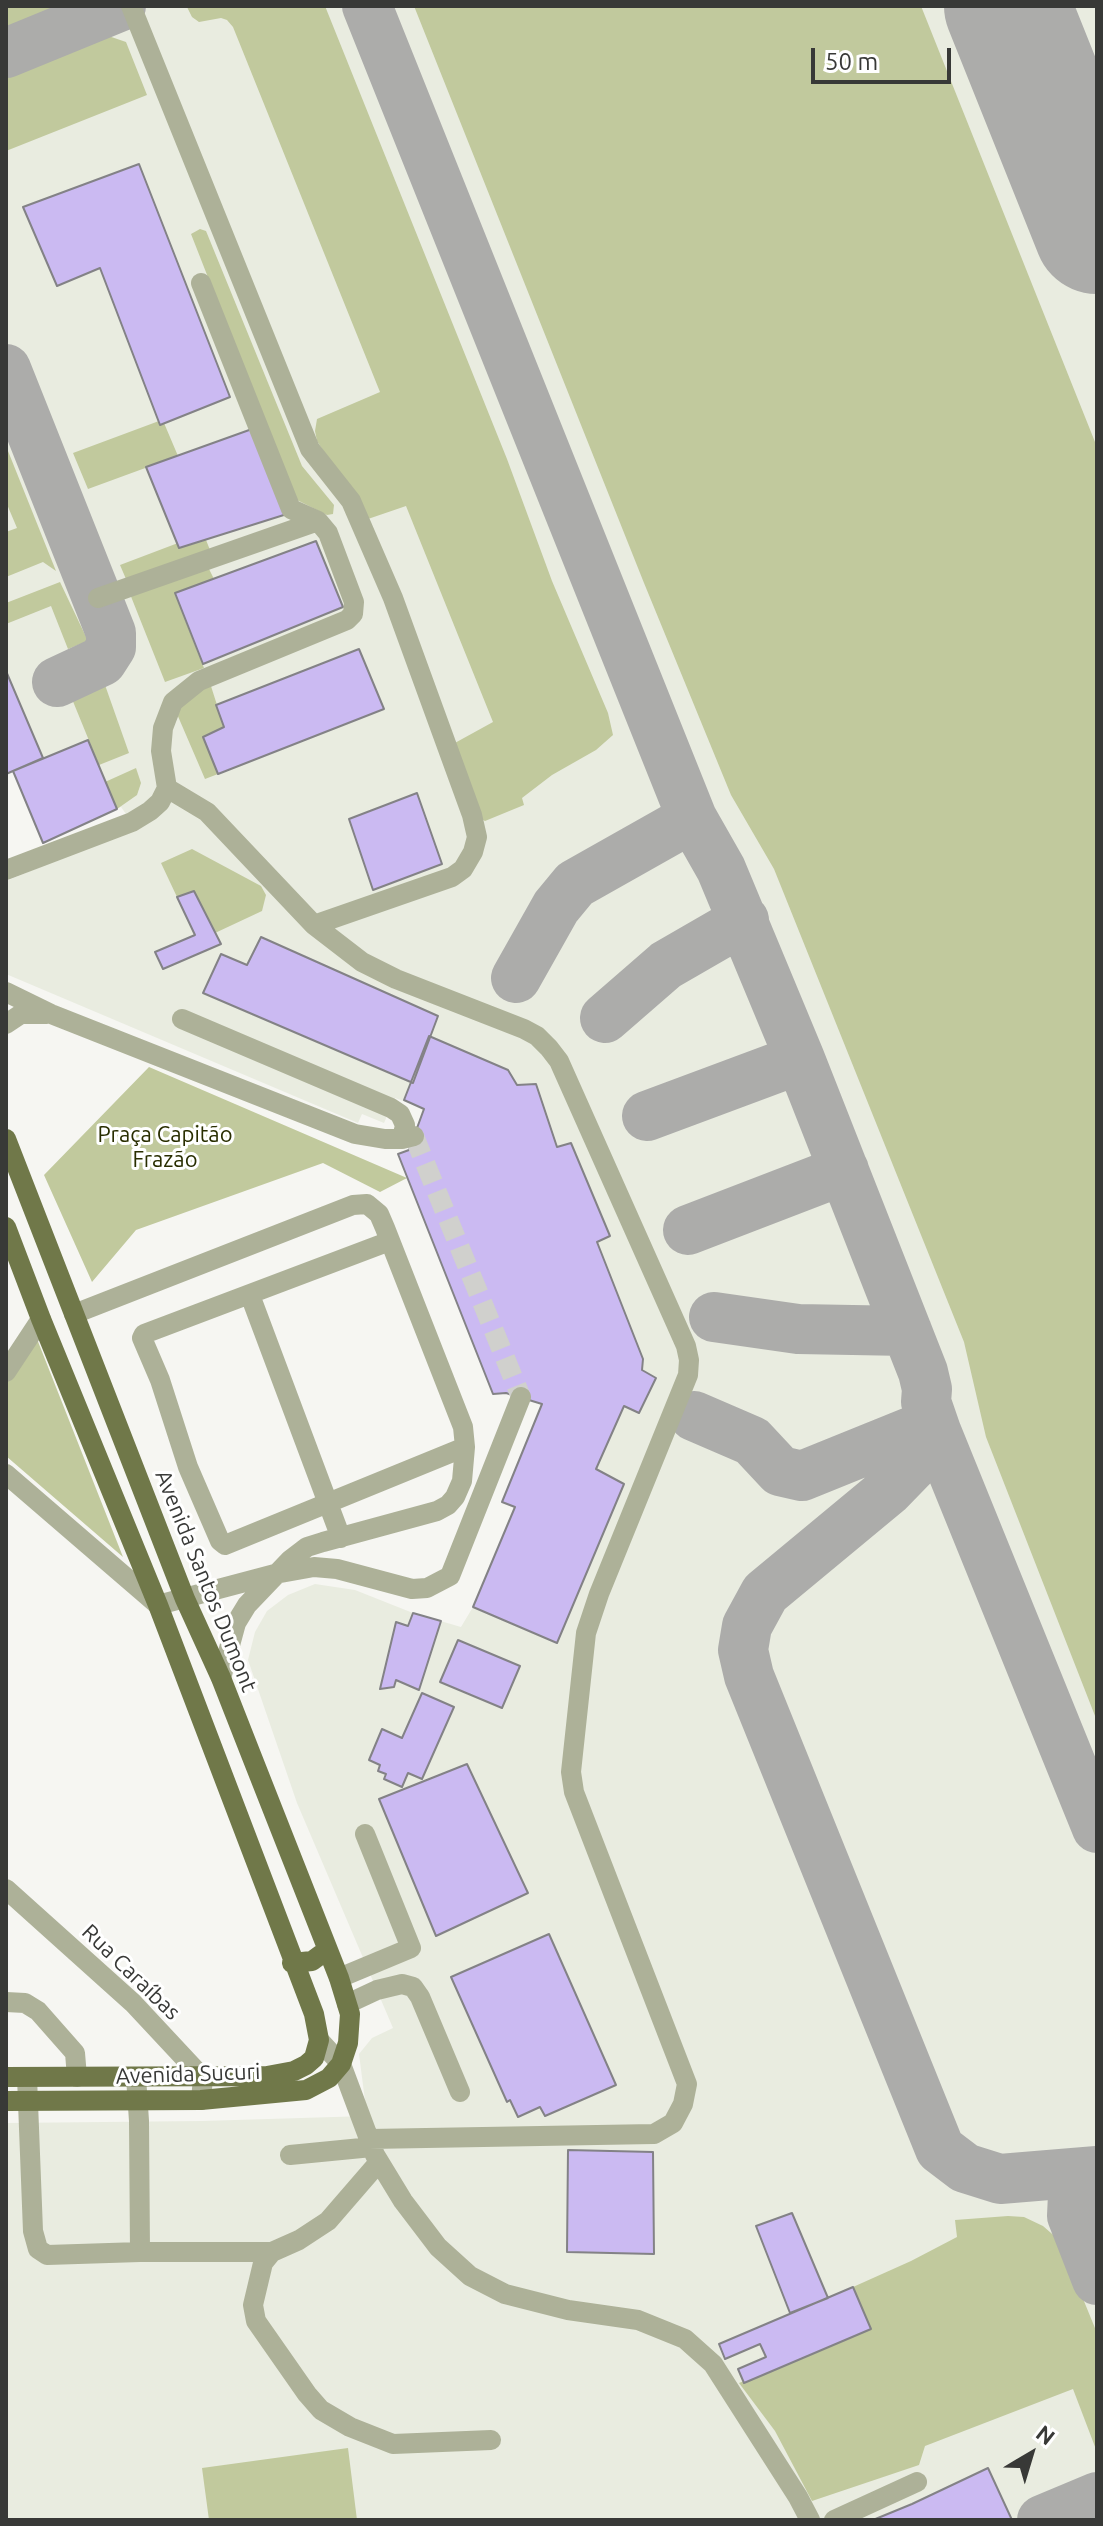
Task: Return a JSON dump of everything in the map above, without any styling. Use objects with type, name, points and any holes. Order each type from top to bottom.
[{"type":"main road","name":"Avenida Santos Dumont","points":[[6,1139],[185,1599],[221,1678],[339,1978],[350,2014],[348,2043],[341,2064]]},
{"type":"main road","points":[[6,1227],[219,1763],[292,1963],[314,2014],[319,2040]]},
{"type":"main road","points":[[219,1763],[250,1752]]},
{"type":"main road","points":[[292,1963],[312,1961],[327,1950]]},
{"type":"main road","name":"Avenida Sucuri","points":[[6,2077],[267,2076],[294,2071],[314,2058],[319,2040]]},
{"type":"main road","name":"Avenida Sucuri","points":[[6,2101],[201,2100],[306,2090],[329,2078],[341,2064]]},
{"type":"street","points":[[131,6],[310,449],[351,501],[393,598],[472,815],[477,837],[463,869],[452,877],[314,925]]},
{"type":"street","points":[[7,867],[132,822],[160,802],[167,788],[161,751],[163,728],[173,702],[199,681],[347,620],[353,614],[354,602],[328,533],[318,521],[291,509],[201,283]]},
{"type":"street","points":[[98,598],[318,521]]},
{"type":"street","points":[[167,788],[207,812],[314,925],[362,962],[396,979],[524,1029],[549,1048],[565,1075],[686,1346],[689,1360],[688,1375],[586,1633],[571,1772],[574,1792],[687,2084],[683,2104],[673,2123],[654,2134],[290,2155]]},
{"type":"street","points":[[6,992],[51,1014],[355,1134],[408,1138],[400,1114],[391,1108],[182,1019]]},
{"type":"street","points":[[6,1024],[21,1014],[51,1014]]},
{"type":"street","points":[[74,1314],[353,1205],[367,1204],[379,1214],[390,1241],[463,1427],[462,1481],[448,1505],[424,1516],[307,1547],[275,1574],[247,1605],[236,1623],[221,1678]]},
{"type":"street","points":[[390,1241],[142,1336],[188,1467],[220,1541],[225,1545],[465,1447]]},
{"type":"street","points":[[250,1295],[341,1538]]},
{"type":"street","points":[[6,1372],[41,1319]]},
{"type":"street","points":[[6,1474],[158,1605],[275,1574],[314,1567],[337,1569],[412,1589],[427,1588],[450,1576],[521,1397]]},
{"type":"street","points":[[339,1978],[411,1948],[365,1834]]},
{"type":"street","name":"Rua Caraíbas","points":[[6,1889],[133,2003],[203,2078]]},
{"type":"street","points":[[347,2004],[389,1987],[402,1984],[413,1987],[460,2092]]},
{"type":"street","points":[[6,2002],[25,2003],[38,2011],[75,2053],[77,2077]]},
{"type":"street","points":[[319,2040],[341,2064],[373,2149],[403,2201],[438,2247],[470,2276],[505,2294],[568,2310],[638,2320],[685,2339],[713,2364],[810,2520]]},
{"type":"street","points":[[27,2077],[33,2231],[38,2249],[47,2255],[272,2252],[299,2240],[328,2221],[373,2149]]},
{"type":"street","points":[[136,2077],[140,2252]]},
{"type":"street","points":[[201,2100],[203,2078]]},
{"type":"street","points":[[272,2252],[263,2263],[253,2305],[256,2321],[321,2410],[350,2427],[393,2444],[491,2440]]},
{"type":"street","points":[[845,2518],[917,2482]]},
{"type":"shaded area","points":[[6,6],[1097,6],[1097,2520],[6,2520],[6,2123],[367,2116],[359,2054],[372,2038],[393,2028],[297,1803],[248,1660],[255,1632],[267,1611],[288,1595],[315,1584],[355,1590],[413,1613],[461,1627],[473,1607],[514,1508],[502,1502],[542,1404],[506,1393],[493,1394],[398,1154],[409,1149],[423,1108],[395,1098],[384,1123],[362,1114],[358,1123],[6,974],[6,881],[136,828],[121,807],[43,843],[13,771],[6,774]]},
{"type":"green space","points":[[6,6],[86,6],[6,37]]},
{"type":"green space","points":[[325,6],[507,459],[552,581],[608,713],[613,735],[596,750],[552,775],[522,798],[524,805],[485,821],[480,818],[453,744],[493,722],[406,506],[368,519],[317,441],[317,419],[380,392],[233,27],[221,18],[199,22],[187,7]]},
{"type":"green space","points":[[414,6],[921,6],[1097,447],[1097,1721],[986,1437],[964,1342],[774,869],[731,795]]},
{"type":"green space","points":[[91,30],[126,42],[147,95],[6,151],[6,65]]},
{"type":"green space","points":[[200,229],[206,231],[302,466],[334,505],[333,514],[327,515],[295,499],[191,234]]},
{"type":"green space","points":[[159,421],[164,423],[178,456],[88,489],[73,453]]},
{"type":"green space","points":[[6,446],[56,571],[43,562],[6,577],[6,532],[17,528],[6,502]]},
{"type":"green space","points":[[206,540],[210,550],[126,579],[120,565],[178,543],[180,548]]},
{"type":"green space","points":[[208,567],[214,579],[175,594],[204,668],[165,682],[130,594]]},
{"type":"green space","points":[[60,582],[88,641],[68,649],[51,606],[6,624],[6,603]]},
{"type":"green space","points":[[210,683],[224,727],[204,737],[218,774],[205,779],[177,714],[182,701]]},
{"type":"green space","points":[[105,685],[129,753],[99,765],[72,699]]},
{"type":"green space","points":[[136,768],[141,783],[137,795],[117,809],[105,782]]},
{"type":"green space","points":[[192,849],[261,886],[266,895],[262,911],[215,933],[194,891],[177,897],[161,863]]},
{"type":"green space","name":"Praça Capitão Frazão","points":[[149,1067],[407,1178],[380,1192],[323,1163],[136,1230],[92,1282],[44,1175]]},
{"type":"green space","points":[[37,1339],[123,1557],[6,1456],[6,1384]]},
{"type":"green space","points":[[1024,2217],[1043,2226],[1059,2240],[1097,2333],[1097,2452],[1073,2389],[925,2446],[919,2465],[812,2501],[775,2431],[739,2383],[871,2329],[853,2287],[957,2237],[955,2220]]},
{"type":"green space","points":[[348,2448],[357,2520],[209,2520],[202,2468]]},
{"type":"building","points":[[139,164],[230,397],[160,425],[100,268],[57,286],[23,207]]},
{"type":"building","points":[[252,429],[287,514],[179,548],[146,467]]},
{"type":"building","points":[[316,541],[343,607],[203,664],[175,593]]},
{"type":"building","points":[[359,649],[384,709],[218,774],[203,737],[224,727],[216,705]]},
{"type":"building","points":[[6,671],[43,758],[6,774]]},
{"type":"building","points":[[88,740],[117,809],[43,843],[13,771]]},
{"type":"building","points":[[417,793],[442,864],[373,890],[349,819]]},
{"type":"building","points":[[194,891],[221,944],[163,969],[155,952],[195,935],[177,897]]},
{"type":"building","points":[[261,937],[438,1016],[413,1083],[203,993],[221,954],[247,965]]},
{"type":"building","points":[[429,1036],[508,1070],[517,1085],[536,1084],[557,1147],[571,1143],[610,1236],[597,1242],[643,1359],[642,1370],[656,1378],[639,1413],[624,1406],[596,1469],[624,1484],[557,1643],[473,1607],[515,1507],[502,1502],[542,1404],[506,1393],[493,1394],[398,1154],[409,1150],[424,1109],[404,1100]]},
{"type":"building","points":[[413,1613],[441,1621],[419,1690],[396,1680],[394,1687],[380,1689],[396,1622],[408,1626]]},
{"type":"building","points":[[458,1640],[520,1666],[502,1708],[440,1682]]},
{"type":"building","points":[[422,1693],[454,1707],[422,1779],[408,1773],[402,1787],[384,1779],[386,1774],[378,1771],[380,1765],[369,1760],[382,1729],[402,1738]]},
{"type":"building","points":[[467,1764],[528,1893],[436,1936],[379,1799]]},
{"type":"building","points":[[549,1934],[616,2085],[545,2116],[540,2107],[518,2117],[510,2100],[507,2102],[451,1977]]},
{"type":"building","points":[[568,2150],[653,2152],[654,2254],[567,2252]]},
{"type":"building","points":[[792,2213],[828,2298],[790,2313],[756,2226]]},
{"type":"building","points":[[853,2287],[871,2329],[744,2383],[738,2369],[766,2357],[760,2344],[725,2359],[719,2344]]},
{"type":"building","points":[[988,2468],[1012,2520],[873,2520],[912,2504]]},
{"type":"taxiway","points":[[6,53],[121,6]]},
{"type":"taxiway","points":[[367,6],[692,818],[721,869],[800,1059],[923,1372],[926,1402],[936,1431],[1097,1828]]},
{"type":"taxiway","points":[[6,369],[111,633],[111,647],[102,661],[57,682]]},
{"type":"taxiway","points":[[516,978],[556,907],[575,884],[692,818]]},
{"type":"taxiway","points":[[605,1018],[666,965],[744,920]]},
{"type":"taxiway","points":[[647,1116],[800,1059]]},
{"type":"taxiway","points":[[688,1230],[844,1170]]},
{"type":"taxiway","points":[[714,1317],[798,1329],[907,1331]]},
{"type":"taxiway","points":[[694,1416],[752,1441],[780,1471],[802,1476],[933,1423]]},
{"type":"taxiway","points":[[936,1431],[924,1454],[888,1491],[765,1593],[747,1626],[743,1650],[749,1676],[940,2149],[965,2168],[1000,2179],[1097,2171]]},
{"type":"taxiway","points":[[1074,2173],[1072,2216],[1097,2280]]},
{"type":"taxiway","points":[[1042,2520],[1097,2497]]},
{"type":"runway","points":[[1007,6],[1097,231]]},
{"type":"tunnel","points":[[414,1136],[521,1397]]}]
